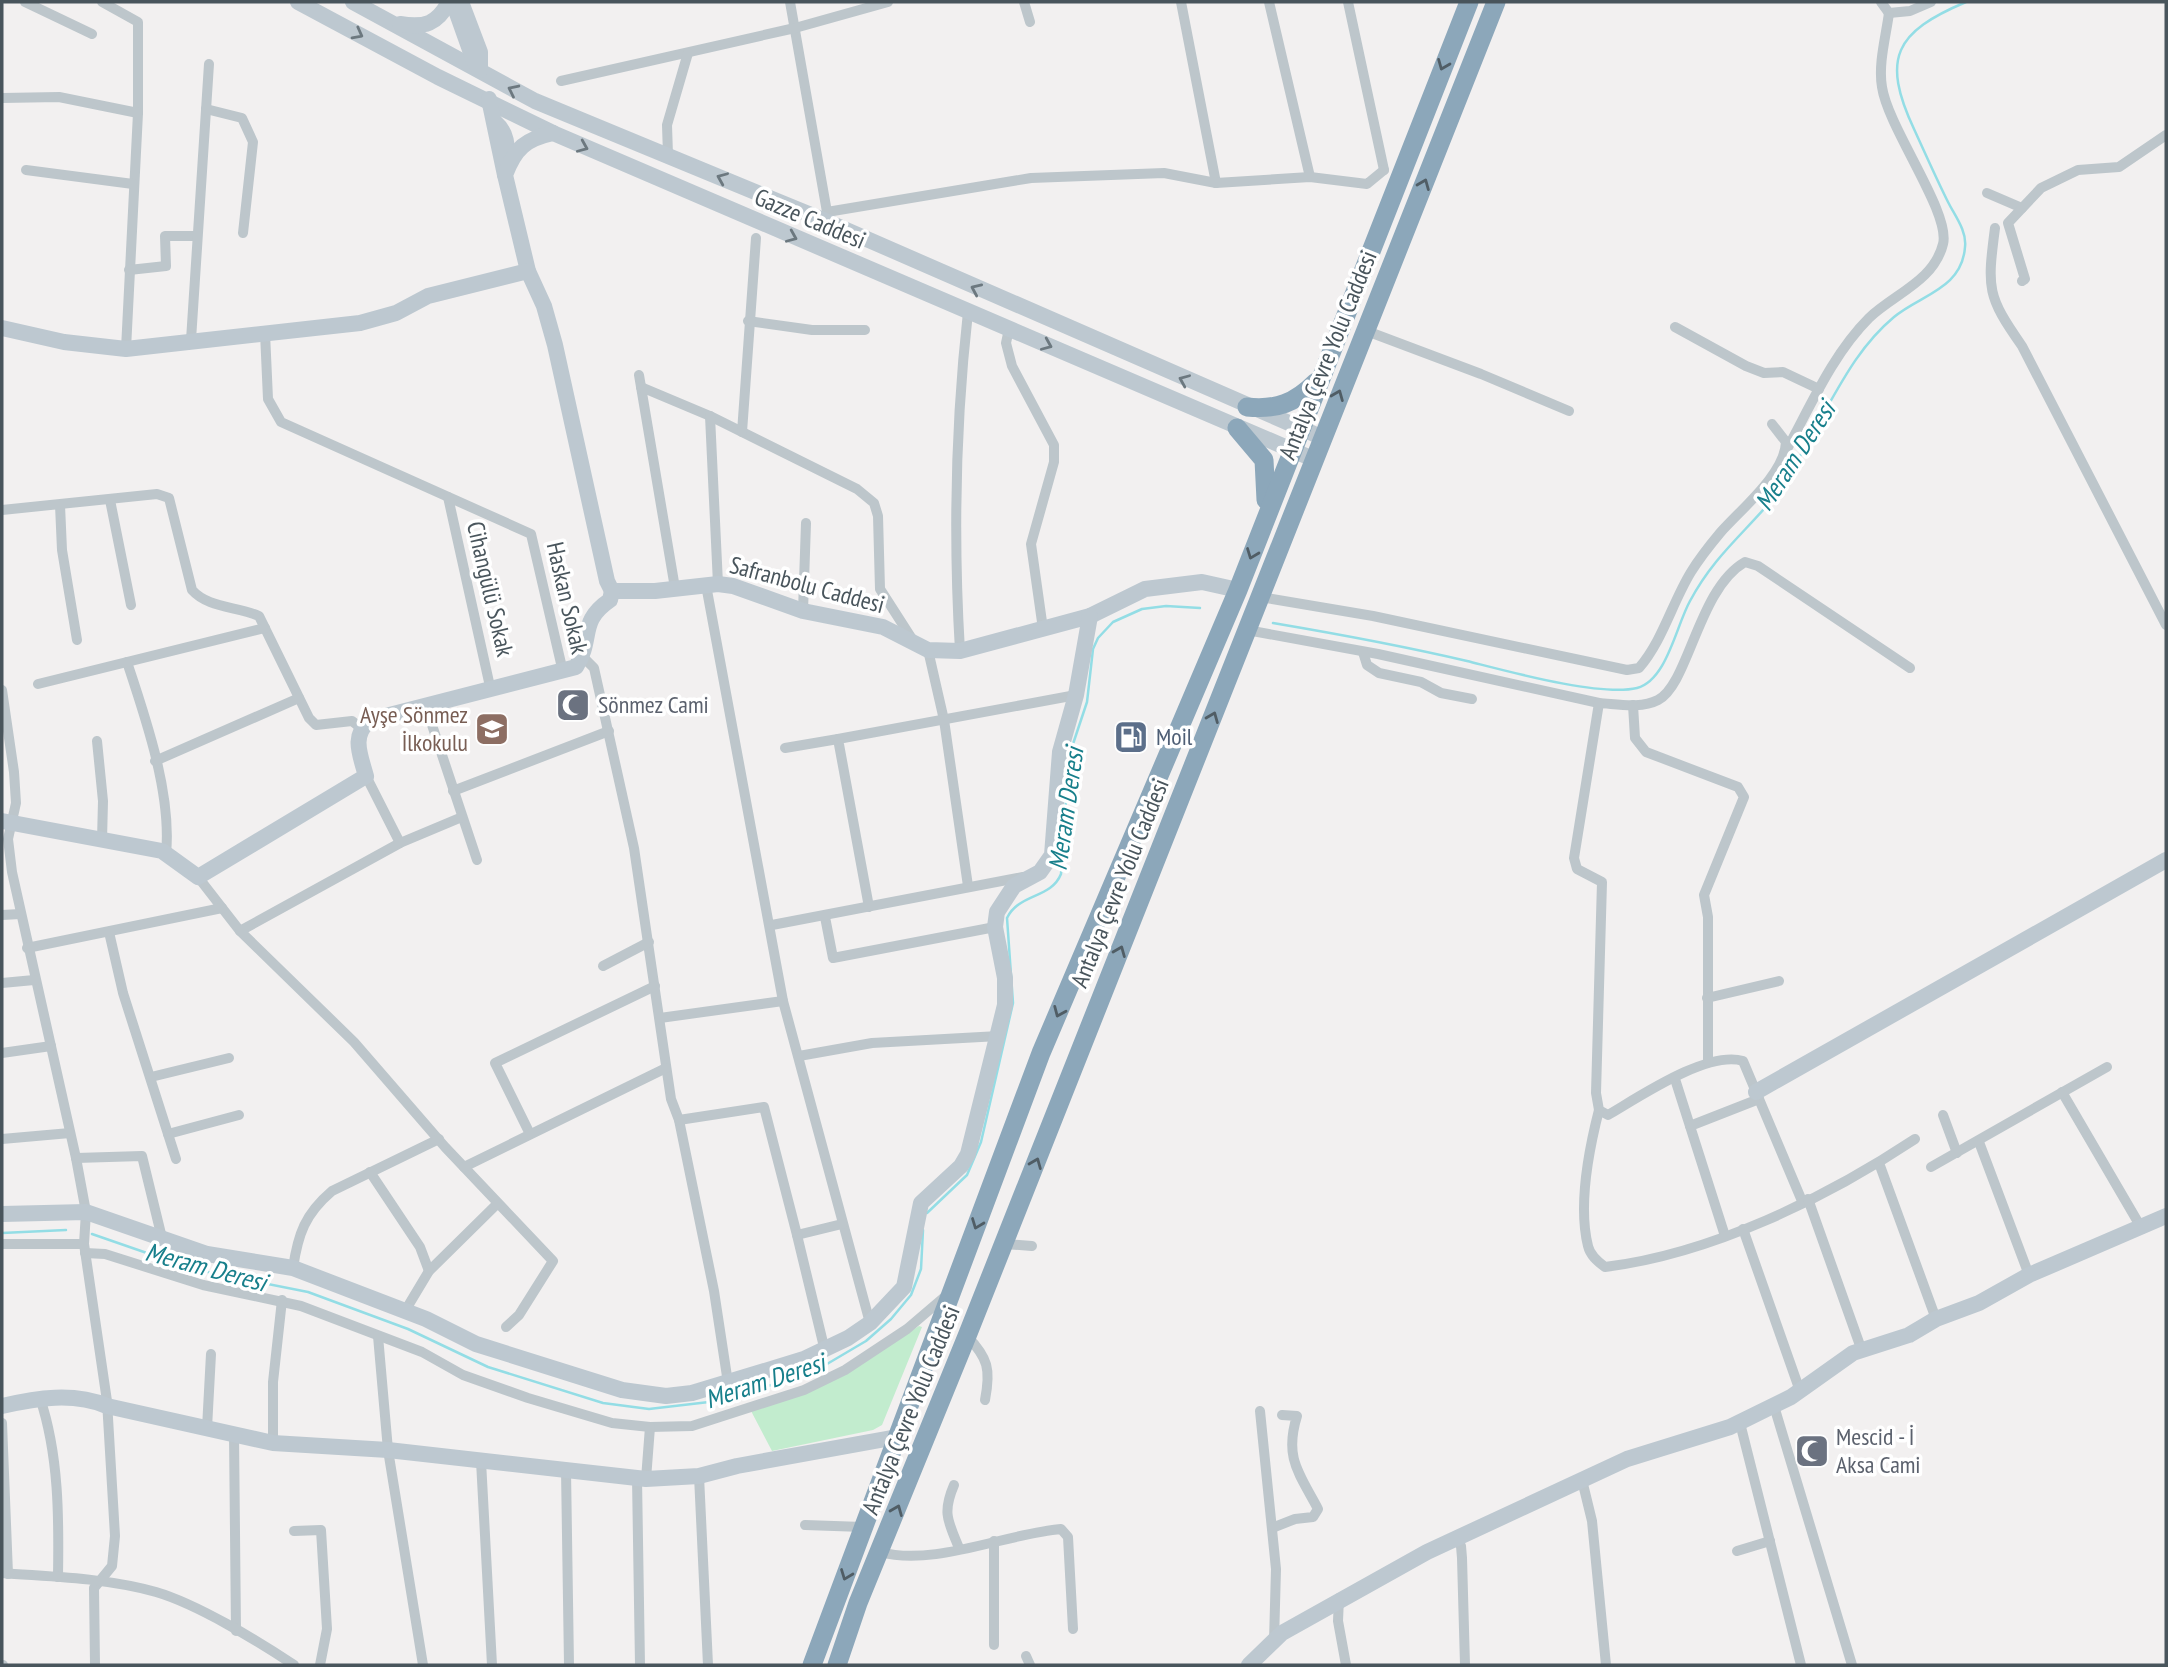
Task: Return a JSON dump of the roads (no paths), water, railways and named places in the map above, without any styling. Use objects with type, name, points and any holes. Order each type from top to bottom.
[{"type":"highway","name":"Antalya Çevre Yolu Caddesi","points":[[812,1665],[1041,1053],[1238,590],[1322,376],[1391,174],[1469,2]]},
{"type":"highway","name":"Antalya Çevre Yolu Caddesi","points":[[837,1665],[858,1603],[1004,1244],[1321,437],[1496,2]]},
{"type":"highway","points":[[1247,407],[1268,408],[1290,403],[1322,376]]},
{"type":"highway","points":[[1237,428],[1264,460],[1267,492],[1264,523]]},
{"type":"street","points":[[25,2],[92,34]]},
{"type":"street","points":[[102,2],[138,22],[138,113],[126,349]]},
{"type":"street","name":"Gazze Caddesi","points":[[298,2],[490,103],[553,133],[1237,428],[1313,458]]},
{"type":"street","name":"Gazze Caddesi","points":[[353,2],[535,100],[825,216],[1247,407],[1321,437]]},
{"type":"street","points":[[391,23],[418,27],[431,24],[451,2],[474,61],[481,72]]},
{"type":"street","points":[[400,843],[366,776],[357,741],[361,728],[370,720],[576,667],[586,649],[588,625],[594,611],[610,600],[612,591],[607,581],[555,345],[544,306],[528,271],[495,131],[496,123],[481,72],[480,52],[461,2]]},
{"type":"street","points":[[790,2],[825,216],[1031,178],[1164,173],[1216,183],[1310,177],[1367,184],[1391,174],[1348,2]]},
{"type":"street","points":[[561,81],[796,28],[888,2]]},
{"type":"street","points":[[1024,2],[1030,22]]},
{"type":"street","points":[[1181,2],[1216,183]]},
{"type":"street","points":[[1269,2],[1310,177]]},
{"type":"street","points":[[1260,597],[1373,616],[1627,670],[1639,668],[1650,655],[1691,572],[1720,534],[1762,488],[1846,346],[1870,318],[1936,264],[1944,242],[1941,222],[1890,117],[1881,85],[1889,13],[1881,2]]},
{"type":"street","points":[[1889,13],[1910,11],[1931,2]]},
{"type":"street","points":[[668,155],[667,125],[688,53]]},
{"type":"street","points":[[191,340],[209,64]]},
{"type":"street","points":[[2,98],[59,97],[138,113]]},
{"type":"street","points":[[206,109],[242,118],[253,142],[243,233]]},
{"type":"street","points":[[505,175],[522,144],[531,138],[553,133]]},
{"type":"street","points":[[2166,135],[2119,167],[2078,170],[2041,188],[2008,223],[1991,227],[1988,279],[1997,309],[2022,346],[2166,625]]},
{"type":"street","points":[[26,170],[133,184]]},
{"type":"street","points":[[1987,192],[2022,208]]},
{"type":"street","points":[[2008,223],[2023,267],[2022,281]]},
{"type":"street","points":[[129,270],[166,266],[165,236],[196,236]]},
{"type":"street","points":[[742,432],[756,238]]},
{"type":"street","points":[[2,328],[64,342],[126,349],[360,323],[396,313],[428,296],[528,271]]},
{"type":"street","points":[[960,651],[954,552],[956,444],[968,312]]},
{"type":"street","points":[[748,321],[811,330],[865,330]]},
{"type":"street","points":[[1675,327],[1746,366],[1764,373],[1783,372],[1819,389]]},
{"type":"street","points":[[1009,329],[1006,343],[1012,366],[1054,445],[1054,463],[1031,544],[1043,629]]},
{"type":"street","points":[[1364,330],[1569,411]]},
{"type":"street","points":[[265,332],[268,399],[281,422],[448,498]]},
{"type":"street","points":[[639,375],[675,588]]},
{"type":"street","points":[[641,387],[710,416],[857,489],[874,503],[878,516],[880,589],[921,646],[944,720],[968,886]]},
{"type":"street","points":[[710,416],[712,584],[783,1000],[870,1323]]},
{"type":"street","points":[[1772,424],[1786,442],[1786,451]]},
{"type":"street","points":[[2,510],[157,494],[169,498],[192,590],[202,601],[243,609],[259,616],[299,698],[316,725],[352,721],[361,728]]},
{"type":"street","name":"Haskan Sokak","points":[[448,498],[531,534],[563,672]]},
{"type":"street","name":"Cihangülü Sokak","points":[[448,498],[491,691]]},
{"type":"street","points":[[110,500],[131,604]]},
{"type":"street","points":[[60,505],[62,550],[76,640]]},
{"type":"street","points":[[803,611],[806,523]]},
{"type":"street","points":[[1247,630],[1599,703],[1633,705],[1655,702],[1670,692],[1714,594],[1735,567],[1745,562],[1758,566],[1910,668]]},
{"type":"street","name":"Safranbolu Caddesi","points":[[612,591],[712,584],[733,586],[803,611],[883,627],[921,646],[960,651],[1090,616],[1122,598],[1158,587],[1202,582],[1238,590]]},
{"type":"street","points":[[772,925],[825,917],[968,886],[1028,877],[1040,872],[1052,855],[1060,752],[1076,695],[1090,616]]},
{"type":"street","points":[[38,684],[265,628]]},
{"type":"street","points":[[1363,652],[1367,665],[1379,673],[1421,682],[1441,693],[1472,699]]},
{"type":"street","points":[[583,656],[594,668],[634,848],[671,1098],[679,1120],[714,1291],[728,1382]]},
{"type":"street","points":[[127,662],[155,761],[168,834],[166,854]]},
{"type":"street","points":[[2,690],[16,803],[6,822],[8,839],[20,914],[86,1212],[85,1248],[107,1406],[115,1536],[112,1566],[94,1588],[95,1665]]},
{"type":"street","points":[[785,748],[1076,695]]},
{"type":"street","points":[[155,761],[299,698]]},
{"type":"street","points":[[1599,703],[1574,858],[1577,869],[1602,882],[1596,1046],[1596,1093],[1600,1110],[1590,1148],[1586,1218],[1588,1248],[1595,1260],[1605,1267],[1644,1262],[1725,1236],[1880,1163],[1915,1139]]},
{"type":"street","points":[[1633,705],[1635,738],[1646,752],[1743,791],[1744,797],[1704,895],[1708,917],[1708,1062]]},
{"type":"street","points":[[426,706],[477,860]]},
{"type":"street","points":[[453,790],[609,731]]},
{"type":"street","points":[[838,738],[869,907]]},
{"type":"street","points":[[96,741],[103,801],[102,840]]},
{"type":"street","points":[[198,877],[366,776]]},
{"type":"street","points":[[240,931],[400,843],[462,817]]},
{"type":"street","points":[[6,822],[166,854],[198,877],[240,931],[354,1042],[497,1204],[553,1261],[519,1315],[506,1327]]},
{"type":"street","points":[[1690,1126],[1757,1096],[2166,860]]},
{"type":"street","points":[[2,1214],[86,1212],[228,1259],[293,1269],[405,1311],[476,1344],[622,1390],[666,1396],[728,1382],[825,1350],[870,1323],[904,1287],[920,1203],[961,1166],[968,1154],[999,1036],[1005,978],[995,927],[997,912],[1004,897],[1028,877]]},
{"type":"street","points":[[27,947],[222,908]]},
{"type":"street","points":[[2,915],[20,914]]},
{"type":"street","points":[[825,917],[834,958],[995,927]]},
{"type":"street","points":[[109,932],[123,993],[176,1159]]},
{"type":"street","points":[[603,966],[649,942]]},
{"type":"street","points":[[2,983],[34,980]]},
{"type":"street","points":[[1707,998],[1779,981]]},
{"type":"street","points":[[530,1133],[495,1063],[655,986]]},
{"type":"street","points":[[660,1018],[783,1000]]},
{"type":"street","points":[[799,1056],[872,1043],[999,1036]]},
{"type":"street","points":[[2,1053],[51,1046]]},
{"type":"street","points":[[1600,1110],[1608,1115],[1708,1062],[1731,1057],[1743,1061],[1805,1200],[1862,1351]]},
{"type":"street","points":[[150,1077],[229,1058]]},
{"type":"street","points":[[1931,1167],[2107,1067]]},
{"type":"street","points":[[464,1167],[666,1068]]},
{"type":"street","points":[[1675,1079],[1725,1236]]},
{"type":"street","points":[[2062,1092],[2142,1229]]},
{"type":"street","points":[[679,1120],[764,1107],[825,1350]]},
{"type":"street","points":[[168,1134],[239,1115]]},
{"type":"street","points":[[1943,1115],[1957,1153]]},
{"type":"street","points":[[2,1139],[70,1133]]},
{"type":"street","points":[[293,1269],[298,1235],[317,1203],[332,1191],[439,1139]]},
{"type":"street","points":[[1979,1142],[2029,1275]]},
{"type":"street","points":[[76,1158],[142,1156],[163,1238]]},
{"type":"street","points":[[1880,1163],[1936,1320]]},
{"type":"street","points":[[370,1172],[420,1247],[429,1271]]},
{"type":"street","points":[[405,1311],[429,1271],[497,1204]]},
{"type":"street","points":[[1249,1665],[1274,1641],[1339,1598],[1455,1538],[1627,1460],[1740,1423],[1800,1391],[1862,1351],[1909,1335],[1936,1320],[1979,1303],[2029,1275],[2142,1229],[2166,1216]]},
{"type":"street","points":[[797,1235],[842,1224]]},
{"type":"street","points":[[1743,1229],[1800,1391]]},
{"type":"street","points":[[2,1244],[85,1248],[203,1285],[282,1300],[422,1352],[463,1375],[528,1398],[612,1423],[650,1427],[692,1426],[804,1391],[845,1370],[907,1329],[952,1291]]},
{"type":"street","points":[[1004,1244],[1032,1246]]},
{"type":"street","points":[[273,1443],[273,1382],[282,1300]]},
{"type":"street","points":[[378,1336],[388,1450],[422,1665]]},
{"type":"street","points":[[967,1336],[985,1355],[989,1381],[985,1399]]},
{"type":"street","points":[[207,1428],[211,1354]]},
{"type":"street","points":[[40,1398],[49,1424],[58,1504],[58,1577]]},
{"type":"street","points":[[2,1406],[40,1398],[88,1398],[107,1406],[273,1443],[388,1450],[642,1478],[699,1476],[763,1460],[897,1437]]},
{"type":"street","points":[[1774,1406],[1852,1665]]},
{"type":"street","points":[[1260,1411],[1277,1602],[1274,1641]]},
{"type":"street","points":[[1272,1528],[1295,1519],[1313,1517],[1318,1509],[1294,1467],[1292,1432],[1297,1416],[1282,1415]]},
{"type":"street","points":[[2,1423],[5,1574],[101,1582],[158,1592],[236,1631],[294,1665]]},
{"type":"street","points":[[1740,1423],[1801,1665]]},
{"type":"street","points":[[640,1665],[642,1478],[650,1427]]},
{"type":"street","points":[[234,1434],[236,1631]]},
{"type":"street","points":[[481,1461],[492,1665]]},
{"type":"street","points":[[566,1470],[569,1665]]},
{"type":"street","points":[[699,1476],[708,1665]]},
{"type":"street","points":[[1582,1480],[1592,1521],[1606,1665]]},
{"type":"street","points":[[954,1485],[946,1504],[946,1516],[959,1548]]},
{"type":"street","points":[[805,1525],[863,1527]]},
{"type":"street","points":[[880,1552],[898,1557],[920,1556],[1031,1532],[1060,1529],[1068,1537],[1073,1629]]},
{"type":"street","points":[[294,1531],[321,1530],[327,1629],[320,1665]]},
{"type":"street","points":[[1455,1538],[1461,1546],[1462,1558],[1465,1665]]},
{"type":"street","points":[[994,1645],[995,1541]]},
{"type":"street","points":[[1737,1551],[1770,1541]]},
{"type":"street","points":[[1339,1598],[1338,1620],[1346,1665]]},
{"type":"waterway","name":"Meram Deresi","points":[[1273,623],[1419,650],[1577,686],[1621,690],[1637,688],[1656,675],[1699,586],[1718,560],[1778,493],[1860,354],[1894,317],[1948,282],[1962,261],[1965,247],[1962,229],[1904,104],[1897,66],[1901,50],[1910,37],[1942,13],[1966,2]]},
{"type":"waterway","name":"Meram Deresi","points":[[927,1213],[967,1175],[981,1142],[1013,1003],[1007,918],[1019,904],[1050,888],[1061,874],[1069,756],[1087,702],[1093,649],[1098,638],[1113,622],[1142,609],[1166,606],[1200,608]]},
{"type":"waterway","name":"Meram Deresi","points":[[2,1233],[66,1230]]},
{"type":"waterway","name":"Meram Deresi","points":[[92,1234],[193,1269],[308,1292],[408,1329],[488,1367],[603,1403],[649,1409],[709,1402],[775,1384],[827,1364],[866,1341],[891,1319],[911,1295],[921,1269],[923,1230]]},
{"type":"place","name":"Sönmez Cami","points":[[573,705]]},
{"type":"place","name":"Ayşe Sönmez İlkokulu","points":[[492,729]]},
{"type":"place","name":"Moil","points":[[1131,737]]},
{"type":"place","name":"Mescid - İ Aksa Cami","points":[[1812,1451]]}]
